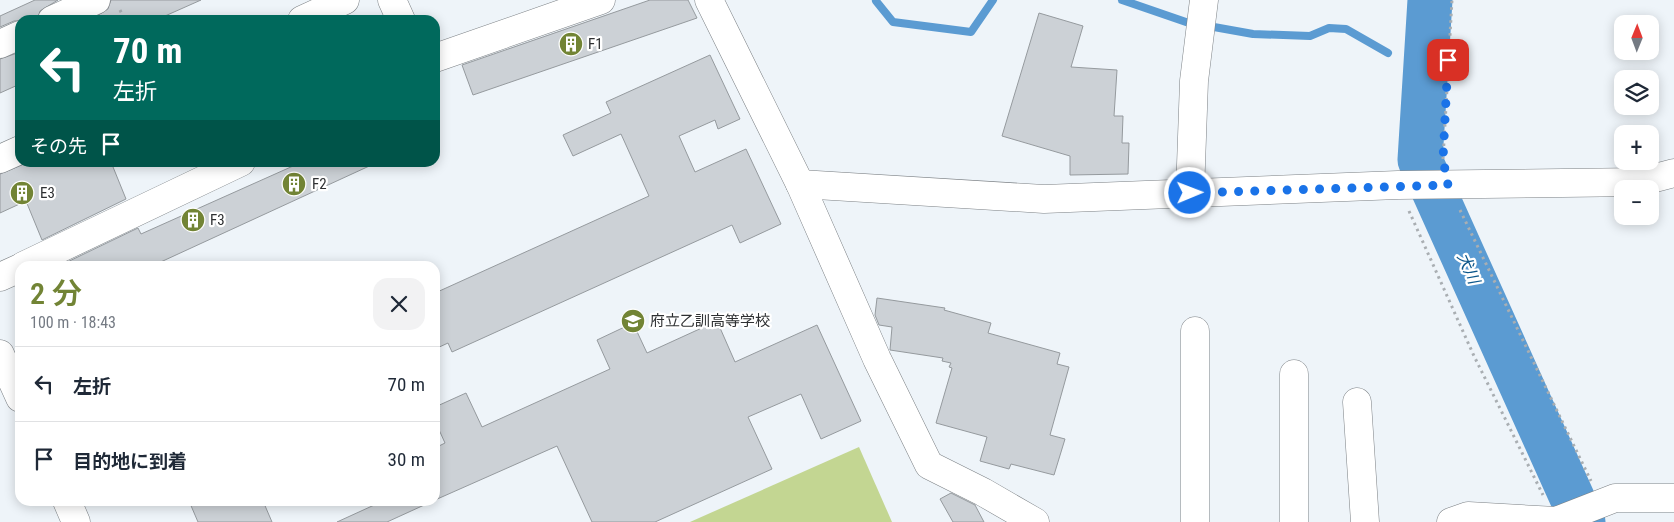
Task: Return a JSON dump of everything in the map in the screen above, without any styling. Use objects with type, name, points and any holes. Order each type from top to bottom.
[{"type":"street","points":[[63,15],[96,0]]},
{"type":"street","points":[[313,15],[345,0]]},
{"type":"street","points":[[392,0],[399,15]]},
{"type":"street","points":[[440,56],[602,0]]},
{"type":"street","points":[[708,0],[800,184],[878,359],[929,465],[983,492],[1035,522]]},
{"type":"street","points":[[1190,193],[1194,81],[1202,16]]},
{"type":"street","points":[[0,44],[15,37]]},
{"type":"street","points":[[0,159],[15,152]]},
{"type":"street","points":[[34,261],[231,167]]},
{"type":"street","points":[[800,184],[1044,199],[1404,185],[1640,182],[1674,173]]},
{"type":"street","points":[[0,278],[15,270]]},
{"type":"street","points":[[1195,332],[1195,522]]},
{"type":"street","points":[[0,354],[15,387]]},
{"type":"street","points":[[1294,374],[1294,522]]},
{"type":"street","points":[[1357,402],[1365,522]]},
{"type":"street","points":[[1451,522],[1468,516],[1560,520],[1598,503],[1615,498],[1674,498]]},
{"type":"street","points":[[69,506],[76,522]]},
{"type":"path","points":[[1452,0],[1443,159],[1444,185],[1598,503]]},
{"type":"path","points":[[1404,185],[1474,356],[1560,520]]},
{"type":"green space","points":[[859,447],[892,522],[690,522]]},
{"type":"building","points":[[35,0],[58,0],[40,11],[39,15],[15,15],[15,21],[0,27],[0,16]]},
{"type":"building","points":[[111,0],[201,0],[167,15],[98,15],[108,9]]},
{"type":"building","name":"F1","points":[[650,0],[688,0],[697,18],[473,95],[462,65]]},
{"type":"building","points":[[1039,13],[1083,26],[1071,67],[1117,70],[1114,116],[1123,116],[1122,143],[1129,143],[1128,174],[1070,175],[1070,156],[1002,136]]},
{"type":"building","points":[[15,54],[15,86],[0,93],[0,59]]},
{"type":"building","points":[[710,55],[740,119],[718,129],[715,120],[679,136],[695,172],[746,149],[781,224],[740,243],[732,225],[452,352],[448,343],[440,347],[440,291],[649,196],[621,134],[573,156],[563,135],[611,113],[606,102]]},
{"type":"building","points":[[17,167],[113,167],[126,199],[42,240],[26,201],[0,213],[0,174]]},
{"type":"building","points":[[291,167],[367,167],[163,261],[69,261],[138,228],[141,234]]},
{"type":"building","points":[[877,298],[945,308],[944,310],[991,323],[988,333],[1060,353],[1057,364],[1069,367],[1050,435],[1065,439],[1054,475],[1011,464],[1009,469],[980,461],[987,437],[936,423],[952,368],[949,367],[951,363],[942,361],[943,358],[890,350],[892,327],[879,325],[875,315]]},
{"type":"building","points":[[717,321],[735,362],[817,325],[861,421],[821,439],[801,394],[748,417],[772,469],[655,522],[592,522],[557,446],[440,498],[440,446],[445,443],[440,432],[440,405],[466,393],[482,427],[610,369],[597,340],[633,323],[647,353]]},
{"type":"building","points":[[951,493],[975,505],[984,522],[953,522],[940,499]]},
{"type":"building","points":[[191,506],[265,506],[272,522],[198,522]]},
{"type":"building","points":[[372,506],[422,506],[387,522],[337,522]]},
{"type":"waterway","points":[[876,1],[893,22],[971,32],[993,0]]},
{"type":"waterway","points":[[1122,0],[1186,22],[1253,34],[1310,36],[1329,28],[1346,29],[1388,53]]},
{"type":"waterway","name":"犬川","points":[[1430,0],[1420,160],[1583,522]]},
{"type":"place","name":"F1","points":[[571,44]]},
{"type":"place","name":"F2","points":[[294,184]]},
{"type":"place","name":"E3","points":[[22,193]]},
{"type":"place","name":"F3","points":[[193,220]]},
{"type":"place","name":"府立乙訓高等学校","points":[[633,321]]},
{"type":"route","points":[[1190,193],[1398,185],[1448,185],[1443,159],[1448,60]]}]
